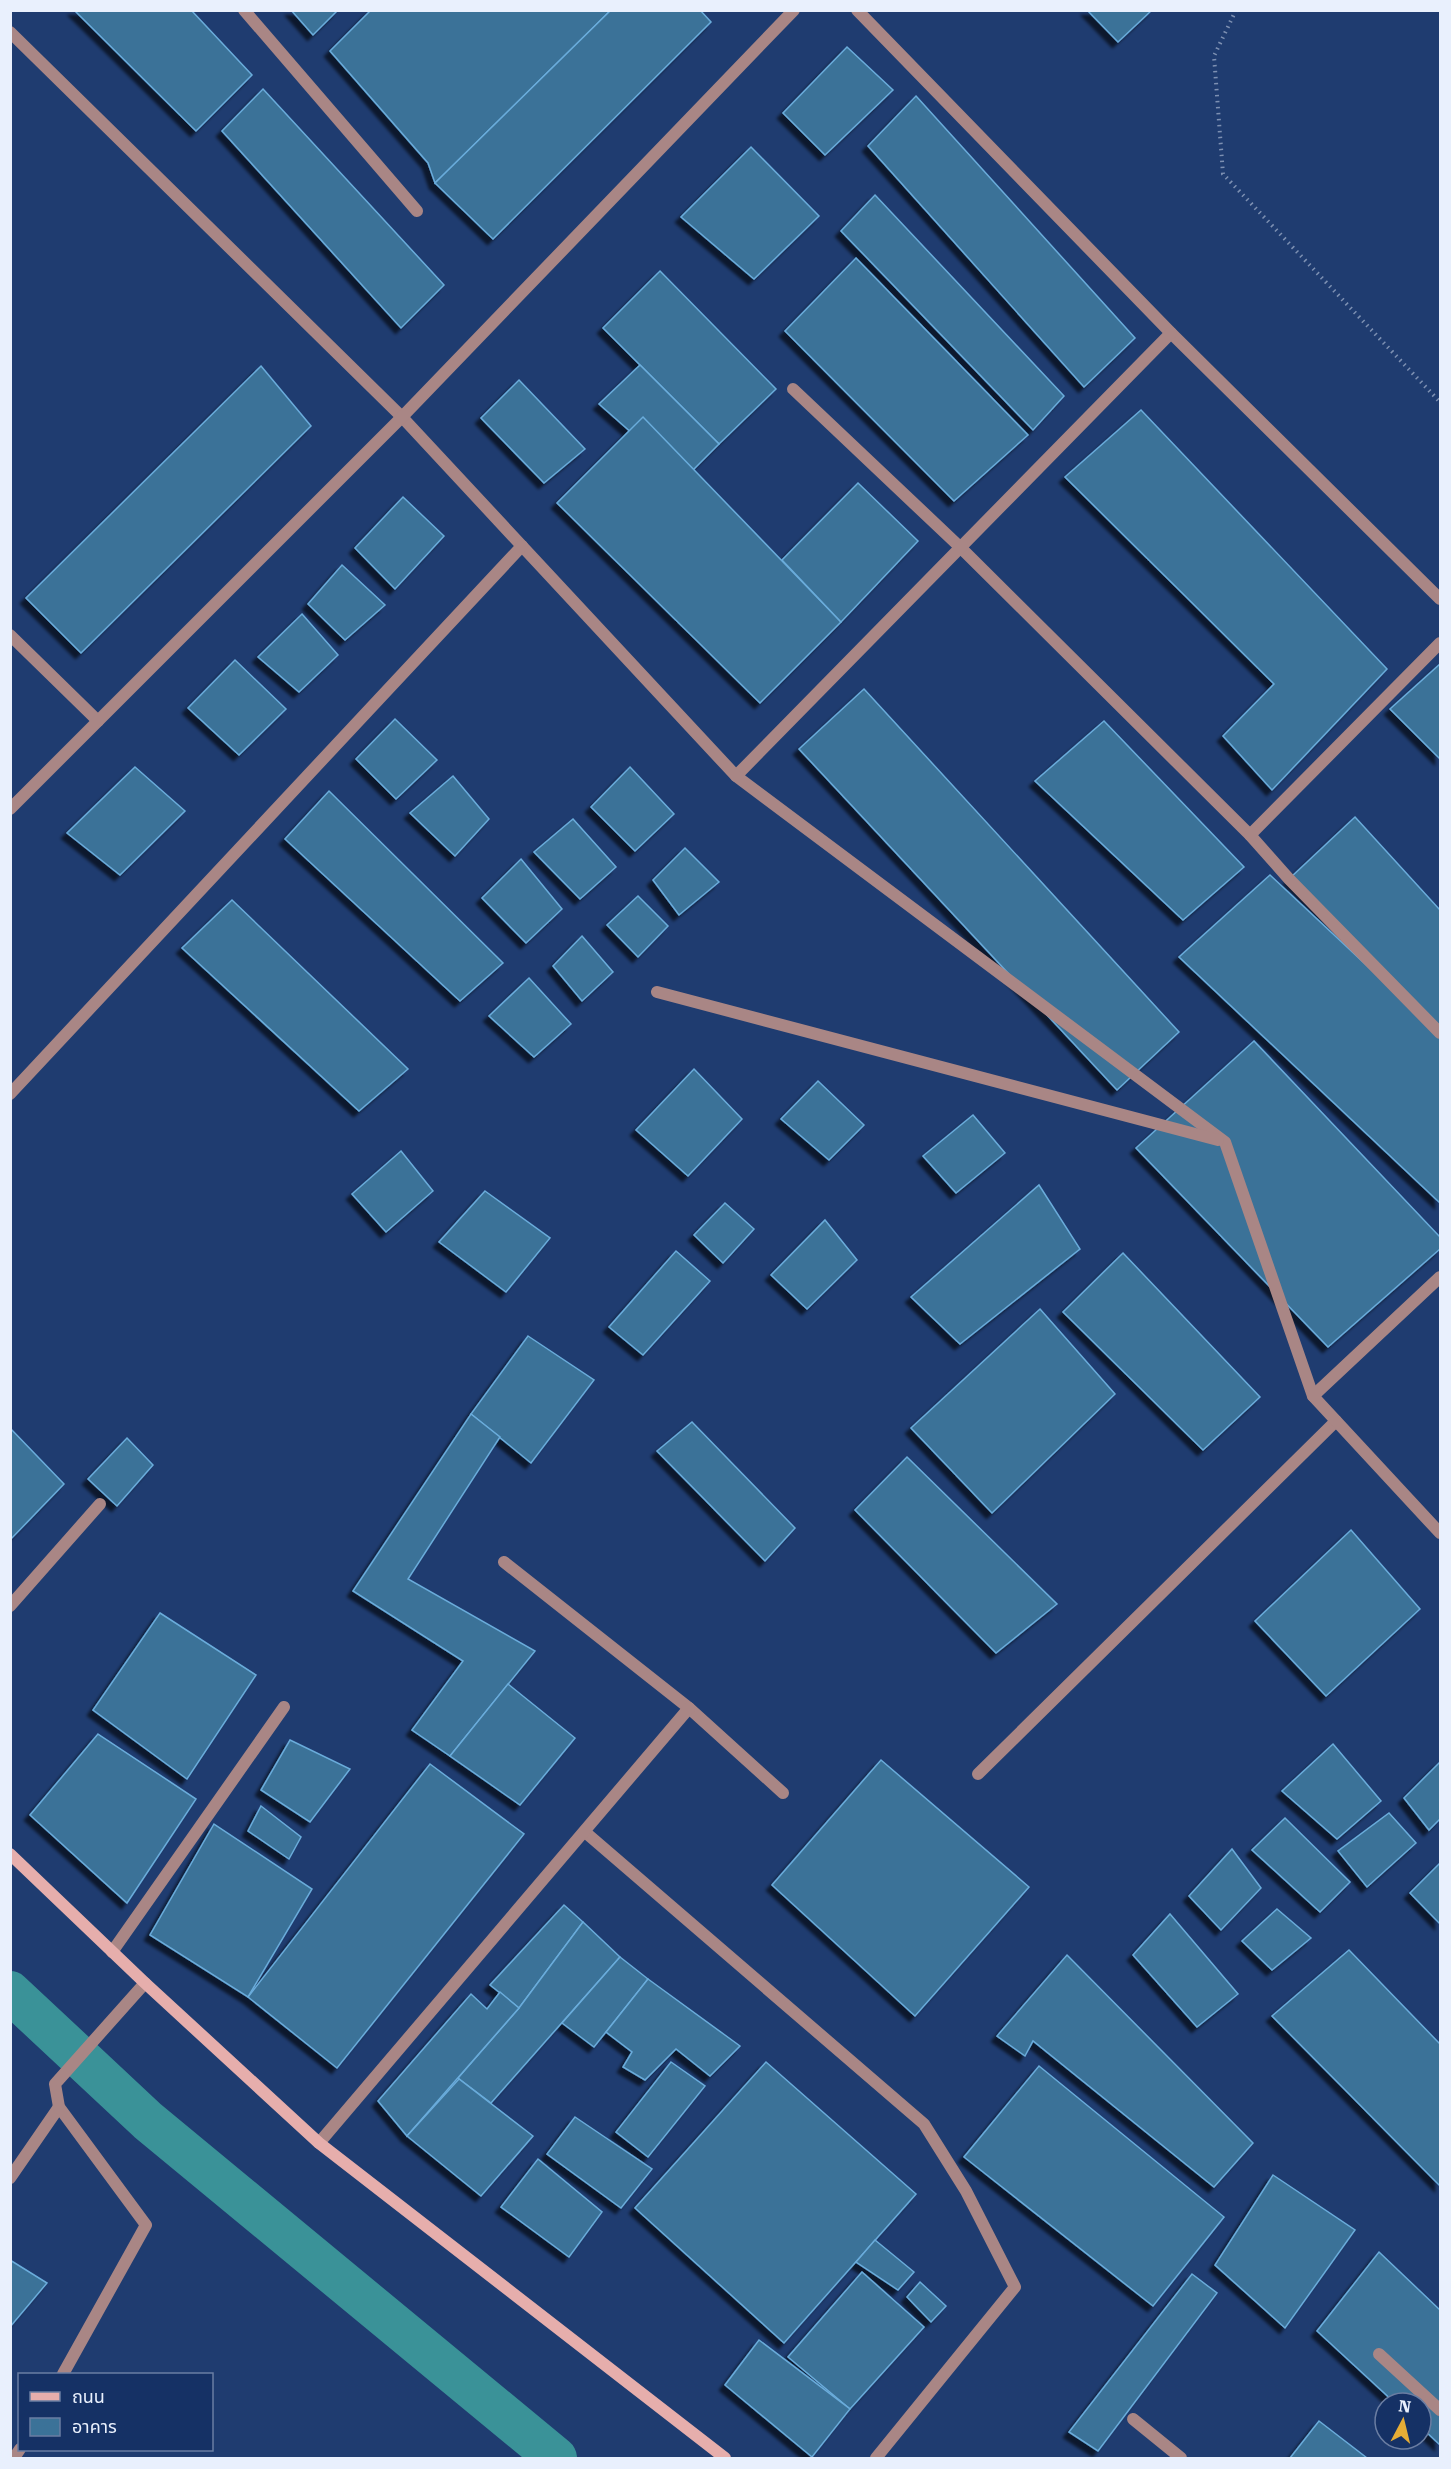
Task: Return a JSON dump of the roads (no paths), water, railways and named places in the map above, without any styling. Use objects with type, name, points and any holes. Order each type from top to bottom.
[{"type":"street","points":[[244,10],[417,211]]},
{"type":"street","points":[[10,809],[402,417],[794,10]]},
{"type":"street","points":[[856,10],[1171,333],[1440,599]]},
{"type":"street","points":[[10,32],[402,417],[736,776],[1225,1142],[1313,1396],[1440,1533]]},
{"type":"street","points":[[736,776],[1171,333]]},
{"type":"street","points":[[793,388],[961,548],[1250,835],[1289,879],[1440,1033]]},
{"type":"street","points":[[10,1094],[522,546]]},
{"type":"street","points":[[10,635],[98,721]]},
{"type":"street","points":[[1250,835],[1440,643]]},
{"type":"street","points":[[657,993],[1225,1142]]},
{"type":"street","points":[[1313,1396],[1440,1277]]},
{"type":"street","points":[[978,1774],[1336,1422]]},
{"type":"street","points":[[10,1606],[100,1504]]},
{"type":"street","points":[[504,1562],[689,1708],[783,1793]]},
{"type":"street","points":[[112,1952],[284,1707]]},
{"type":"street","points":[[319,2143],[689,1708]]},
{"type":"street","points":[[585,1832],[924,2124],[966,2191],[1015,2287],[876,2458]]},
{"type":"street","points":[[10,1854],[112,1952],[319,2143],[725,2458]]},
{"type":"street","points":[[64,2373],[146,2225],[59,2107],[55,2084],[146,1983]]},
{"type":"street","points":[[10,2178],[59,2107]]},
{"type":"street","points":[[1379,2354],[1440,2410]]},
{"type":"street","points":[[1133,2419],[1181,2458]]},
{"type":"waterway","points":[[10,1992],[148,2121],[556,2458]]}]
